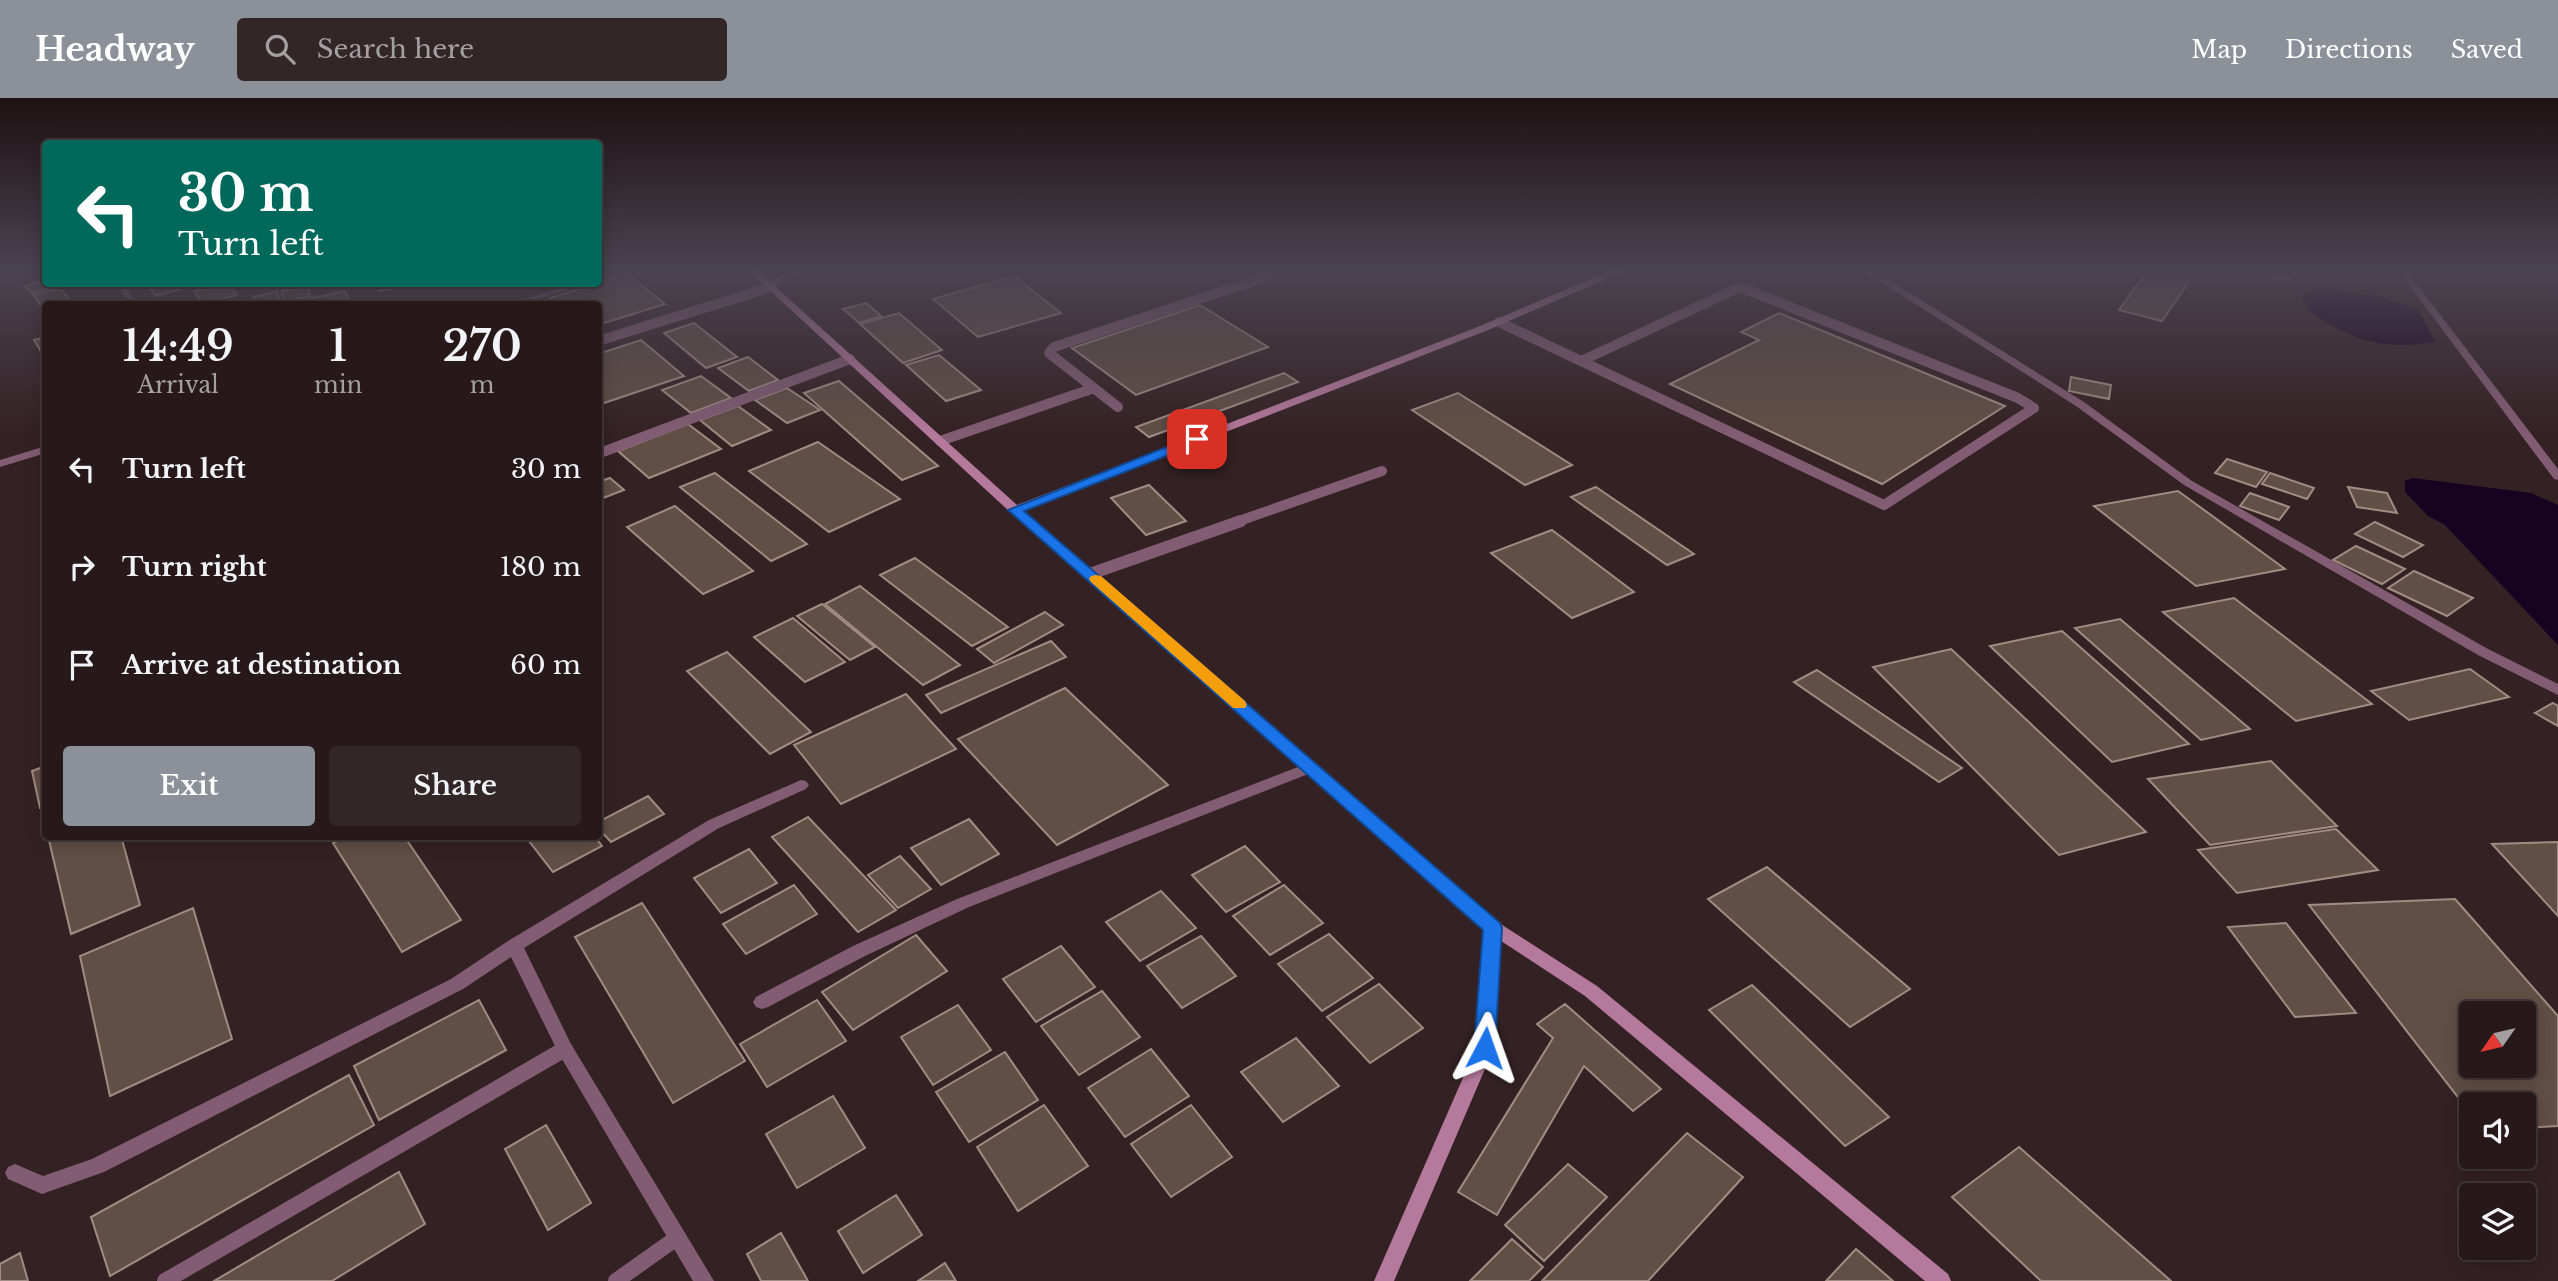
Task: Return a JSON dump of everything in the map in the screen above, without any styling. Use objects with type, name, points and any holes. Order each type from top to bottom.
[{"type":"street","points":[[813,325],[1014,510],[1493,928],[1591,991],[1941,1281]]},
{"type":"street","points":[[1014,510],[1491,325]]},
{"type":"street","points":[[1955,325],[2080,404],[2188,483],[2483,652],[2558,690]]},
{"type":"street","points":[[2444,325],[2558,477]]},
{"type":"street","points":[[0,464],[42,450]]},
{"type":"street","points":[[762,1002],[859,950],[963,903],[1311,767]]},
{"type":"street","points":[[15,1173],[42,1185],[97,1166],[457,984],[514,946],[714,824],[801,785]]},
{"type":"street","points":[[1384,1281],[1485,1048],[1493,928]]},
{"type":"street","points":[[514,946],[565,1049],[704,1281]]},
{"type":"lane","points":[[602,340],[649,325]]},
{"type":"lane","points":[[1118,325],[1054,346],[1049,353],[1118,407]]},
{"type":"lane","points":[[1506,325],[1884,505],[2034,408],[2018,398],[1837,325]]},
{"type":"lane","points":[[1581,361],[1657,325]]},
{"type":"lane","points":[[602,452],[850,359]]},
{"type":"lane","points":[[940,441],[1094,388]]},
{"type":"lane","points":[[1090,574],[1382,471]]},
{"type":"lane","points":[[165,1281],[565,1049]]},
{"type":"lane","points":[[616,1281],[678,1237]]},
{"type":"shaded area","points":[[2332,325],[2426,325],[2435,342],[2382,344],[2346,333]]},
{"type":"shaded area","points":[[2413,478],[2531,493],[2558,505],[2558,645],[2445,525],[2428,516],[2405,492],[2405,481]]},
{"type":"building","points":[[687,325],[697,325],[737,357],[706,368],[664,333]]},
{"type":"building","points":[[861,325],[913,325],[942,350],[903,363]]},
{"type":"building","points":[[964,325],[1019,325],[978,337]]},
{"type":"building","points":[[1140,325],[1233,325],[1268,347],[1136,395],[1072,348]]},
{"type":"building","points":[[1755,325],[1809,325],[2005,406],[1882,484],[1670,384],[1759,340],[1741,332]]},
{"type":"building","points":[[42,338],[42,353],[34,340]]},
{"type":"building","points":[[641,340],[684,376],[602,404],[602,353]]},
{"type":"building","points":[[939,355],[981,390],[946,401],[906,365]]},
{"type":"building","points":[[748,357],[778,380],[749,391],[718,368]]},
{"type":"building","points":[[1284,373],[1298,382],[1149,437],[1136,427]]},
{"type":"building","points":[[701,376],[731,398],[691,413],[662,390]]},
{"type":"building","points":[[2071,377],[2111,385],[2109,399],[2069,391]]},
{"type":"building","points":[[839,381],[938,466],[902,480],[804,393]]},
{"type":"building","points":[[787,388],[820,410],[787,423],[755,400]]},
{"type":"building","points":[[1458,393],[1572,465],[1525,485],[1412,410]]},
{"type":"building","points":[[738,406],[771,430],[732,446],[700,420]]},
{"type":"building","points":[[688,424],[721,449],[649,478],[618,451]]},
{"type":"building","points":[[818,442],[900,499],[829,532],[749,471]]},
{"type":"building","points":[[2227,459],[2267,472],[2256,487],[2215,473]]},
{"type":"building","points":[[715,473],[807,544],[771,561],[680,487]]},
{"type":"building","points":[[2270,473],[2314,488],[2307,499],[2262,484]]},
{"type":"building","points":[[610,478],[624,490],[602,498],[602,481]]},
{"type":"building","points":[[1149,485],[1186,521],[1146,535],[1111,498]]},
{"type":"building","points":[[1596,487],[1694,554],[1667,565],[1571,497]]},
{"type":"building","points":[[2348,487],[2387,493],[2397,513],[2357,507]]},
{"type":"building","points":[[2178,491],[2285,569],[2196,586],[2094,506]]},
{"type":"building","points":[[2250,493],[2289,507],[2279,520],[2240,506]]},
{"type":"building","points":[[675,506],[753,571],[703,594],[627,527]]},
{"type":"building","points":[[2375,522],[2423,545],[2403,557],[2355,534]]},
{"type":"building","points":[[1552,530],[1634,592],[1572,618],[1491,553]]},
{"type":"building","points":[[2356,546],[2405,569],[2382,584],[2333,560]]},
{"type":"building","points":[[915,558],[1008,627],[972,646],[880,575]]},
{"type":"building","points":[[2414,571],[2473,598],[2447,616],[2388,588]]},
{"type":"building","points":[[860,586],[960,665],[923,685],[825,604]]},
{"type":"building","points":[[2234,598],[2372,704],[2296,721],[2163,612]]},
{"type":"building","points":[[822,604],[875,647],[850,660],[797,616]]},
{"type":"building","points":[[1045,612],[1063,625],[994,663],[977,649]]},
{"type":"building","points":[[793,618],[845,662],[805,682],[754,637]]},
{"type":"building","points":[[2120,619],[2250,729],[2201,740],[2075,628]]},
{"type":"building","points":[[2062,631],[2189,744],[2112,762],[1990,646]]},
{"type":"building","points":[[1051,641],[1066,657],[941,713],[926,695]]},
{"type":"building","points":[[1951,649],[2146,832],[2059,855],[1873,667]]},
{"type":"building","points":[[727,652],[811,732],[770,754],[687,671]]},
{"type":"building","points":[[2470,669],[2509,697],[2409,720],[2371,691]]},
{"type":"building","points":[[1817,670],[1962,768],[1939,782],[1794,682]]},
{"type":"building","points":[[1065,688],[1168,785],[1057,845],[958,739]]},
{"type":"building","points":[[906,694],[956,749],[841,804],[794,745]]},
{"type":"building","points":[[2553,703],[2558,706],[2558,726],[2535,713]]},
{"type":"building","points":[[2271,761],[2337,826],[2210,845],[2148,779]]},
{"type":"building","points":[[42,767],[40,808],[32,771]]},
{"type":"building","points":[[648,796],[664,814],[611,842],[602,832],[602,820]]},
{"type":"building","points":[[808,817],[896,910],[858,932],[772,837]]},
{"type":"building","points":[[969,819],[999,854],[941,885],[911,848]]},
{"type":"building","points":[[2336,829],[2378,870],[2237,893],[2198,850]]},
{"type":"building","points":[[49,840],[122,840],[140,905],[71,934]]},
{"type":"building","points":[[339,840],[407,840],[461,920],[402,952],[333,843]]},
{"type":"building","points":[[528,840],[597,840],[602,846],[553,872]]},
{"type":"building","points":[[2558,842],[2558,916],[2492,844]]},
{"type":"building","points":[[1245,846],[1280,882],[1226,912],[1192,875]]},
{"type":"building","points":[[749,849],[777,883],[721,913],[694,878]]},
{"type":"building","points":[[900,856],[931,889],[898,908],[868,875]]},
{"type":"building","points":[[1767,867],[1910,989],[1850,1027],[1708,899]]},
{"type":"building","points":[[794,885],[817,914],[746,954],[723,924]]},
{"type":"building","points":[[1284,885],[1323,923],[1270,955],[1233,916]]},
{"type":"building","points":[[1161,891],[1196,928],[1140,961],[1106,922]]},
{"type":"building","points":[[2455,899],[2558,1016],[2558,1126],[2536,1127],[2536,1092],[2459,1092],[2459,1099],[2309,905]]},
{"type":"building","points":[[642,903],[745,1061],[673,1103],[575,937]]},
{"type":"building","points":[[193,908],[232,1039],[110,1096],[80,956]]},
{"type":"building","points":[[2286,923],[2356,1013],[2295,1017],[2228,927]]},
{"type":"building","points":[[1329,934],[1373,978],[1322,1011],[1278,964]]},
{"type":"building","points":[[916,935],[947,971],[853,1030],[822,992]]},
{"type":"building","points":[[1201,936],[1236,976],[1182,1008],[1147,966]]},
{"type":"building","points":[[1061,946],[1095,987],[1036,1022],[1003,979]]},
{"type":"building","points":[[1379,984],[1423,1028],[1370,1063],[1327,1017]]},
{"type":"building","points":[[1752,985],[1889,1117],[1845,1146],[1709,1010]]},
{"type":"building","points":[[1102,991],[1140,1037],[1079,1075],[1041,1026]]},
{"type":"building","points":[[479,1000],[506,1050],[379,1120],[354,1066]]},
{"type":"building","points":[[817,1000],[846,1041],[767,1087],[740,1044]]},
{"type":"building","points":[[1565,1004],[1661,1089],[1633,1111],[1584,1066],[1497,1215],[1458,1192],[1553,1038],[1537,1024]]},
{"type":"building","points":[[958,1005],[991,1050],[933,1085],[901,1037]]},
{"type":"building","points":[[1296,1038],[1339,1086],[1283,1122],[1241,1072]]},
{"type":"building","points":[[1151,1049],[1189,1096],[1125,1137],[1088,1088]]},
{"type":"building","points":[[1005,1052],[1038,1100],[969,1142],[936,1092]]},
{"type":"building","points":[[349,1075],[374,1125],[110,1276],[91,1217]]},
{"type":"building","points":[[833,1096],[865,1148],[797,1188],[766,1134]]},
{"type":"building","points":[[1044,1105],[1088,1166],[1018,1211],[977,1147]]},
{"type":"building","points":[[1191,1105],[1232,1157],[1171,1197],[1131,1144]]},
{"type":"building","points":[[546,1125],[591,1203],[548,1230],[505,1149]]},
{"type":"building","points":[[1687,1133],[1743,1177],[1648,1281],[1542,1281]]},
{"type":"building","points":[[2019,1147],[2171,1281],[2041,1281],[1952,1197]]},
{"type":"building","points":[[1568,1164],[1607,1197],[1544,1261],[1505,1225]]},
{"type":"building","points":[[399,1172],[425,1224],[332,1281],[214,1281]]},
{"type":"building","points":[[896,1195],[922,1235],[863,1273],[838,1231]]},
{"type":"building","points":[[781,1233],[808,1281],[761,1281],[747,1254]]},
{"type":"building","points":[[1512,1239],[1543,1267],[1529,1281],[1470,1281]]},
{"type":"building","points":[[1856,1249],[1893,1281],[1826,1281]]},
{"type":"building","points":[[20,1253],[28,1281],[0,1281],[0,1264]]},
{"type":"building","points":[[945,1263],[956,1281],[918,1281]]},
{"type":"slow traffic","points":[[1096,579],[1239,705]]},
{"type":"route","points":[[1197,439],[1014,510],[1493,928],[1485,1048]]}]
